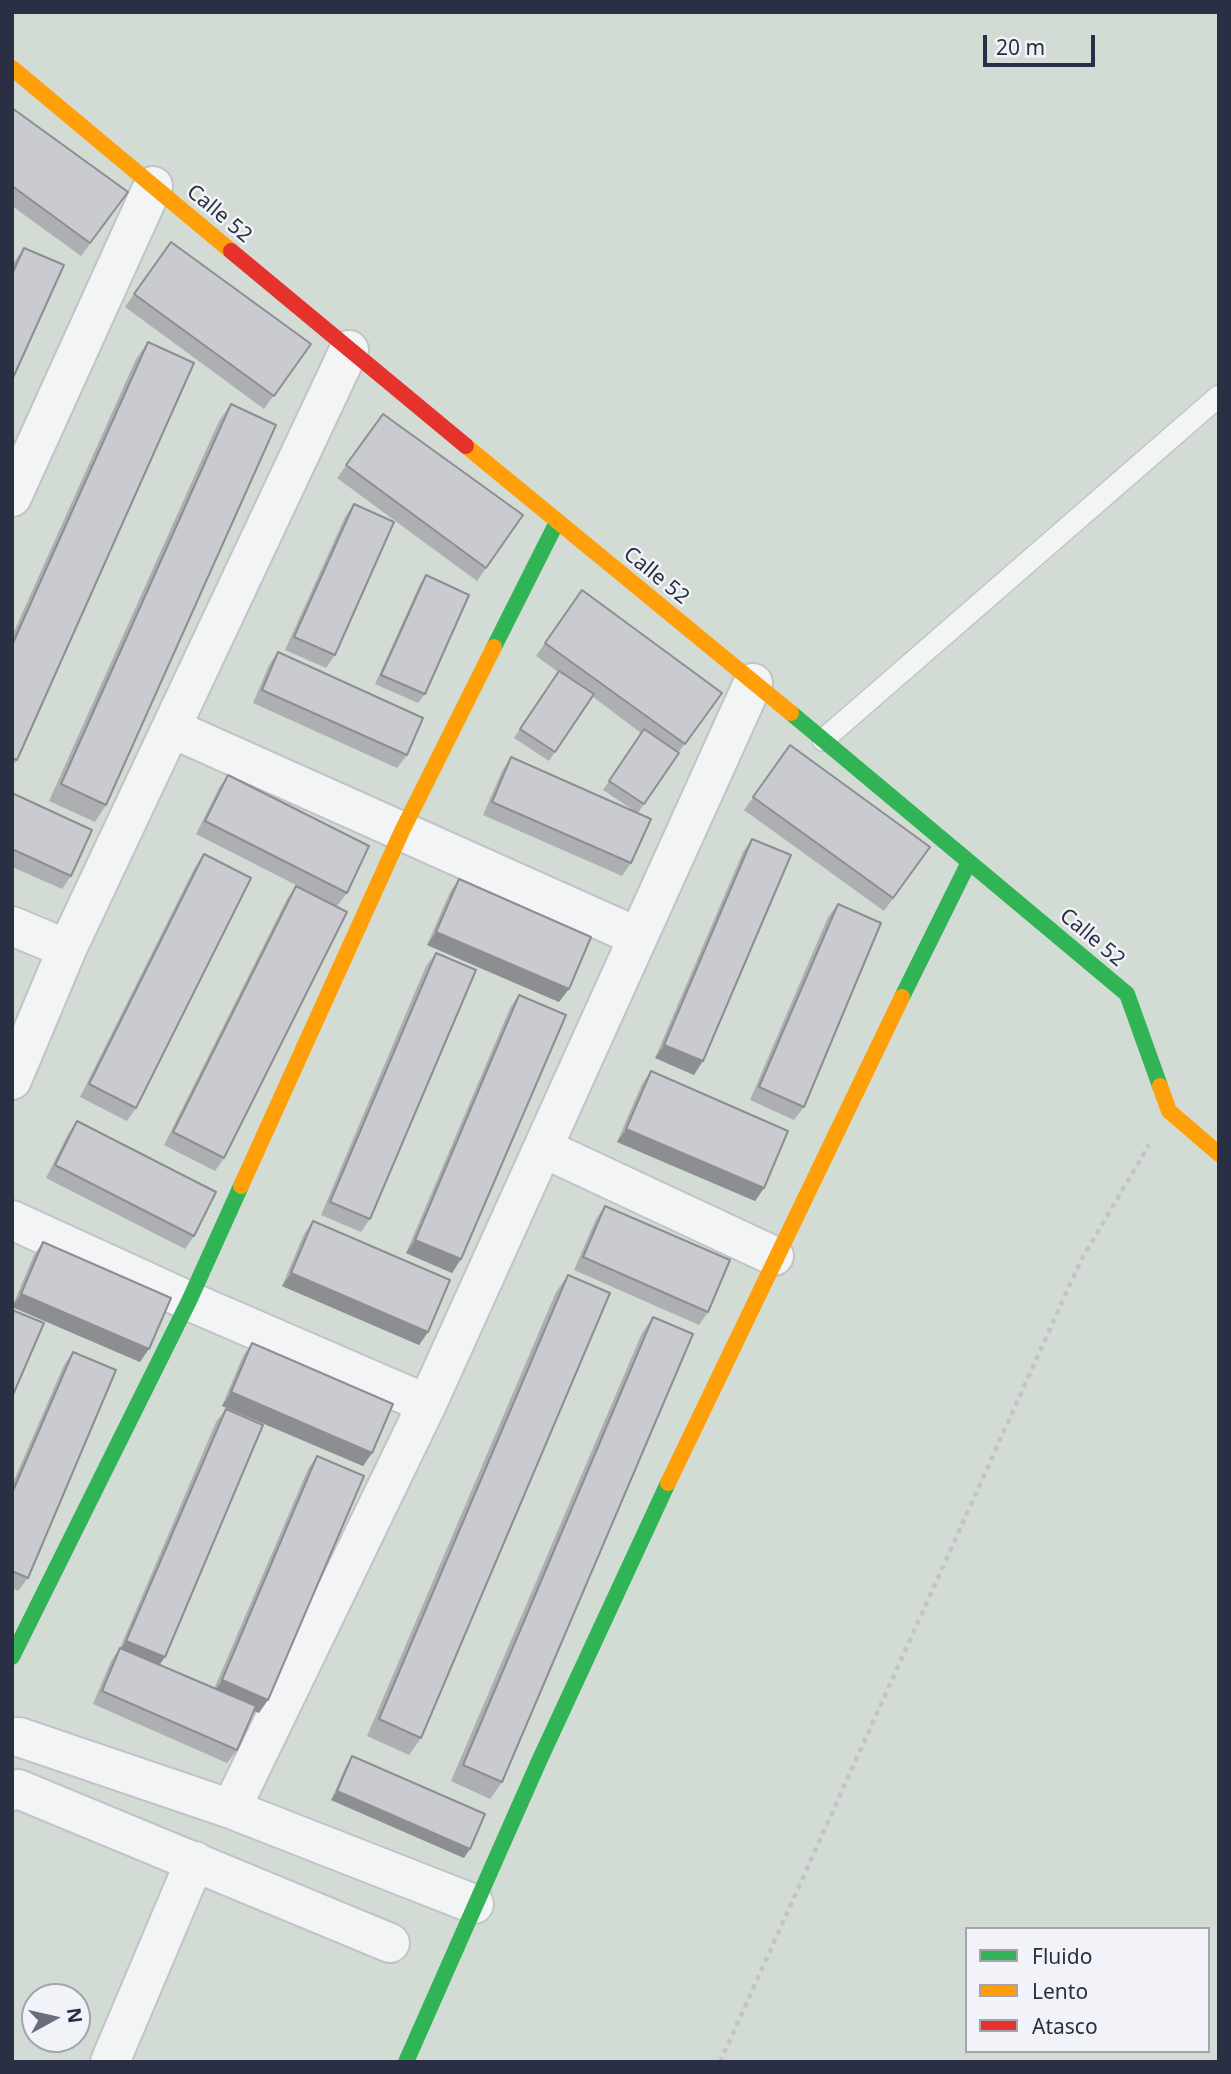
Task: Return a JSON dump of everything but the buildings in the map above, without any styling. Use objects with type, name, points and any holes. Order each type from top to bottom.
[{"type":"street","name":"Calle 52","points":[[12,68],[1127,994],[1169,1111],[1219,1154]]},
{"type":"street","points":[[12,497],[153,186]]},
{"type":"street","points":[[12,1080],[67,949],[349,350]]},
{"type":"street","points":[[12,1657],[189,1301],[402,831],[558,522]]},
{"type":"street","points":[[232,1809],[427,1404],[753,683]]},
{"type":"street","points":[[171,728],[638,937]]},
{"type":"street","points":[[406,2062],[474,1904],[774,1256],[969,862]]},
{"type":"street","points":[[12,926],[67,949]]},
{"type":"street","points":[[543,1148],[774,1256]]},
{"type":"street","points":[[12,1220],[189,1301],[427,1404]]},
{"type":"street","points":[[15,1734],[232,1809],[474,1904]]},
{"type":"street","points":[[12,1791],[18,1789],[390,1943]]},
{"type":"street","points":[[110,2062],[195,1861]]},
{"type":"lane","points":[[824,740],[1219,396]]},
{"type":"path","points":[[720,2062],[1082,1260],[1169,1111]]},
{"type":"shaded area","points":[[12,12],[1219,12],[1219,2062],[12,2062]]},
{"type":"traffic: fast","points":[[494,647],[557,522]]},
{"type":"traffic: fast","points":[[791,713],[1127,994],[1160,1086]]},
{"type":"traffic: fast","points":[[902,997],[969,862]]},
{"type":"traffic: fast","points":[[12,1657],[189,1301],[241,1186]]},
{"type":"traffic: fast","points":[[406,2062],[540,1759],[668,1483]]},
{"type":"traffic: slow","points":[[12,68],[231,251]]},
{"type":"traffic: slow","points":[[466,446],[791,713]]},
{"type":"traffic: slow","points":[[241,1186],[402,831],[494,647]]},
{"type":"traffic: slow","points":[[668,1483],[902,997]]},
{"type":"traffic: slow","points":[[1160,1086],[1169,1111],[1219,1154]]},
{"type":"traffic: jam","points":[[231,251],[466,446]]}]
